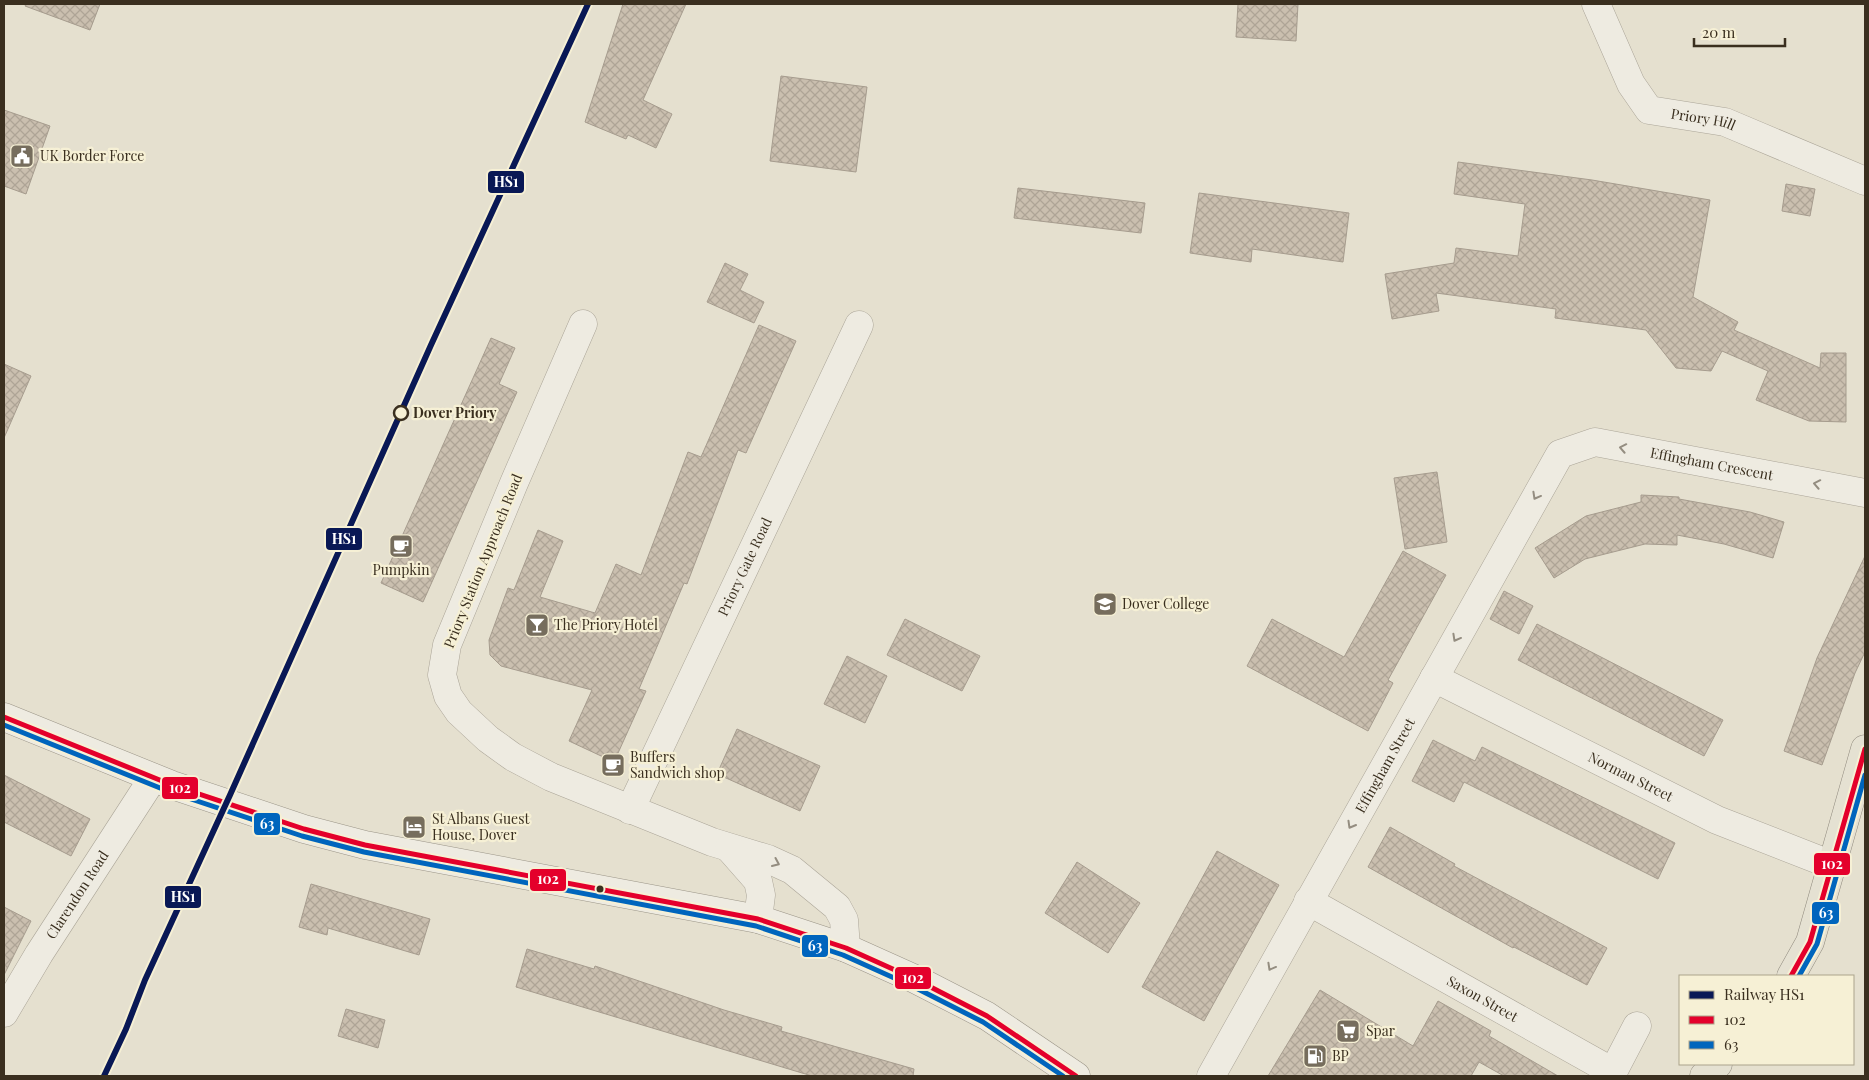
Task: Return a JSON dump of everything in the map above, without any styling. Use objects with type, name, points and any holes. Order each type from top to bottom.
[{"type":"main road","points":[[1793,975],[1810,942],[1865,749]]},
{"type":"main road","points":[[1704,1076],[1717,1065]]},
{"type":"street","name":"Priory Hill","points":[[1596,4],[1631,84],[1649,110],[1725,122],[1865,181]]},
{"type":"street","name":"Priory Station Approach Road","points":[[583,324],[447,645],[442,675],[448,696],[458,712],[488,739],[513,757],[551,777],[712,842],[768,859],[792,870],[837,907],[844,920],[846,948]]},
{"type":"street","name":"Priory Gate Road","points":[[630,810],[859,325]]},
{"type":"street","name":"Effingham Crescent","points":[[1560,454],[1595,442],[1865,494]]},
{"type":"street","name":"Effingham Street","points":[[1211,1076],[1560,454]]},
{"type":"street","name":"Norman Street","points":[[1434,678],[1718,820],[1832,865]]},
{"type":"street","points":[[4,717],[162,782],[285,823],[365,846],[758,919],[846,948],[915,979],[987,1016],[1076,1076]]},
{"type":"street","name":"Clarendon Road","points":[[4,1013],[39,954],[162,782]]},
{"type":"street","name":"Priory Station Approach Road","points":[[729,848],[758,881],[761,894],[758,919]]},
{"type":"street","name":"Saxon Street","points":[[1308,901],[1613,1072],[1637,1026]]},
{"type":"building","points":[[26,4],[100,4],[90,30],[25,6]]},
{"type":"building","points":[[623,4],[686,4],[643,100],[672,114],[656,148],[628,135],[626,139],[585,122]]},
{"type":"building","points":[[1238,4],[1298,4],[1296,41],[1236,37]]},
{"type":"building","points":[[781,76],[867,87],[856,172],[770,161]]},
{"type":"building","name":"UK Border Force","points":[[4,110],[50,126],[26,194],[4,186]]},
{"type":"building","points":[[1458,162],[1592,180],[1710,200],[1693,297],[1738,322],[1734,330],[1820,368],[1821,353],[1846,353],[1846,422],[1809,421],[1756,400],[1768,371],[1722,351],[1711,371],[1676,368],[1646,330],[1555,318],[1556,309],[1436,293],[1439,311],[1392,319],[1385,274],[1454,263],[1456,248],[1518,256],[1525,204],[1454,194]]},
{"type":"building","points":[[1786,184],[1815,189],[1810,216],[1782,211]]},
{"type":"building","points":[[1018,188],[1145,203],[1141,233],[1014,218]]},
{"type":"building","points":[[1199,193],[1349,213],[1343,262],[1252,249],[1251,262],[1190,253]]},
{"type":"building","points":[[725,263],[748,274],[740,290],[764,302],[754,323],[707,302]]},
{"type":"building","points":[[759,325],[796,341],[746,453],[738,450],[687,584],[684,583],[639,689],[646,691],[614,762],[569,741],[592,690],[501,666],[490,655],[489,640],[508,588],[514,590],[538,530],[563,541],[540,597],[595,613],[616,564],[641,575],[688,452],[701,457]]},
{"type":"building","points":[[491,338],[515,348],[499,384],[517,392],[423,602],[381,583]]},
{"type":"building","points":[[4,364],[31,376],[4,438]]},
{"type":"building","points":[[1437,472],[1447,542],[1405,549],[1394,478]]},
{"type":"building","points":[[1641,495],[1679,497],[1679,499],[1750,512],[1784,522],[1773,558],[1724,544],[1677,535],[1677,545],[1645,544],[1585,559],[1554,578],[1535,548],[1586,516],[1641,502]]},
{"type":"building","points":[[1403,551],[1446,575],[1388,680],[1393,683],[1368,731],[1247,666],[1272,619],[1344,657]]},
{"type":"building","points":[[1865,556],[1865,652],[1855,673],[1822,765],[1784,751],[1817,658]]},
{"type":"building","points":[[1504,591],[1533,606],[1519,634],[1490,619]]},
{"type":"building","points":[[905,619],[980,656],[962,691],[887,655]]},
{"type":"building","points":[[1537,624],[1723,720],[1704,756],[1518,660]]},
{"type":"building","points":[[847,656],[887,676],[865,723],[824,704]]},
{"type":"building","points":[[737,729],[820,766],[800,811],[717,774]]},
{"type":"building","points":[[1433,740],[1475,761],[1482,747],[1675,843],[1658,879],[1464,782],[1454,802],[1412,781]]},
{"type":"building","points":[[4,775],[90,819],[71,856],[4,822]]},
{"type":"building","points":[[1390,827],[1455,864],[1454,866],[1607,948],[1587,985],[1513,948],[1368,867]]},
{"type":"building","points":[[1217,851],[1279,885],[1204,1021],[1142,987]]},
{"type":"building","points":[[1077,862],[1140,903],[1108,953],[1045,913]]},
{"type":"building","points":[[311,884],[430,919],[419,955],[328,928],[327,935],[299,927]]},
{"type":"building","points":[[4,907],[31,921],[4,975]]},
{"type":"building","points":[[527,949],[594,969],[595,966],[724,1010],[782,1027],[781,1031],[914,1069],[913,1076],[812,1076],[516,987]]},
{"type":"building","points":[[1320,990],[1413,1046],[1438,1001],[1491,1031],[1489,1036],[1558,1076],[1504,1076],[1479,1062],[1471,1076],[1268,1076]]},
{"type":"building","points":[[346,1009],[385,1020],[378,1048],[338,1036]]},
{"type":"rail line","name":"HS1","points":[[104,1076],[126,1029],[145,980],[230,795],[431,345],[588,4]]},
{"type":"transit line","name":"102","points":[[4,717],[172,785],[304,829],[365,845],[758,919],[846,948],[915,979],[987,1016],[1076,1076]]},
{"type":"transit line","name":"63","points":[[4,725],[170,792],[302,836],[364,852],[756,926],[843,955],[912,986],[983,1022],[1063,1076]]},
{"type":"transit line","name":"102","points":[[1792,975],[1810,942],[1865,749]]},
{"type":"transit line","name":"63","points":[[1800,975],[1817,944],[1865,775]]},
{"type":"place","name":"UK Border Force","points":[[22,156]]},
{"type":"place","name":"Dover Priory","points":[[401,413]]},
{"type":"place","name":"Pumpkin","points":[[401,546]]},
{"type":"place","name":"Dover College","points":[[1105,604]]},
{"type":"place","name":"The Priory Hotel","points":[[537,625]]},
{"type":"place","name":"Buffers Sandwich shop","points":[[613,765]]},
{"type":"place","name":"St Albans Guest House, Dover","points":[[414,827]]},
{"type":"place","name":"Spar","points":[[1348,1031]]},
{"type":"place","name":"BP","points":[[1315,1056]]}]
